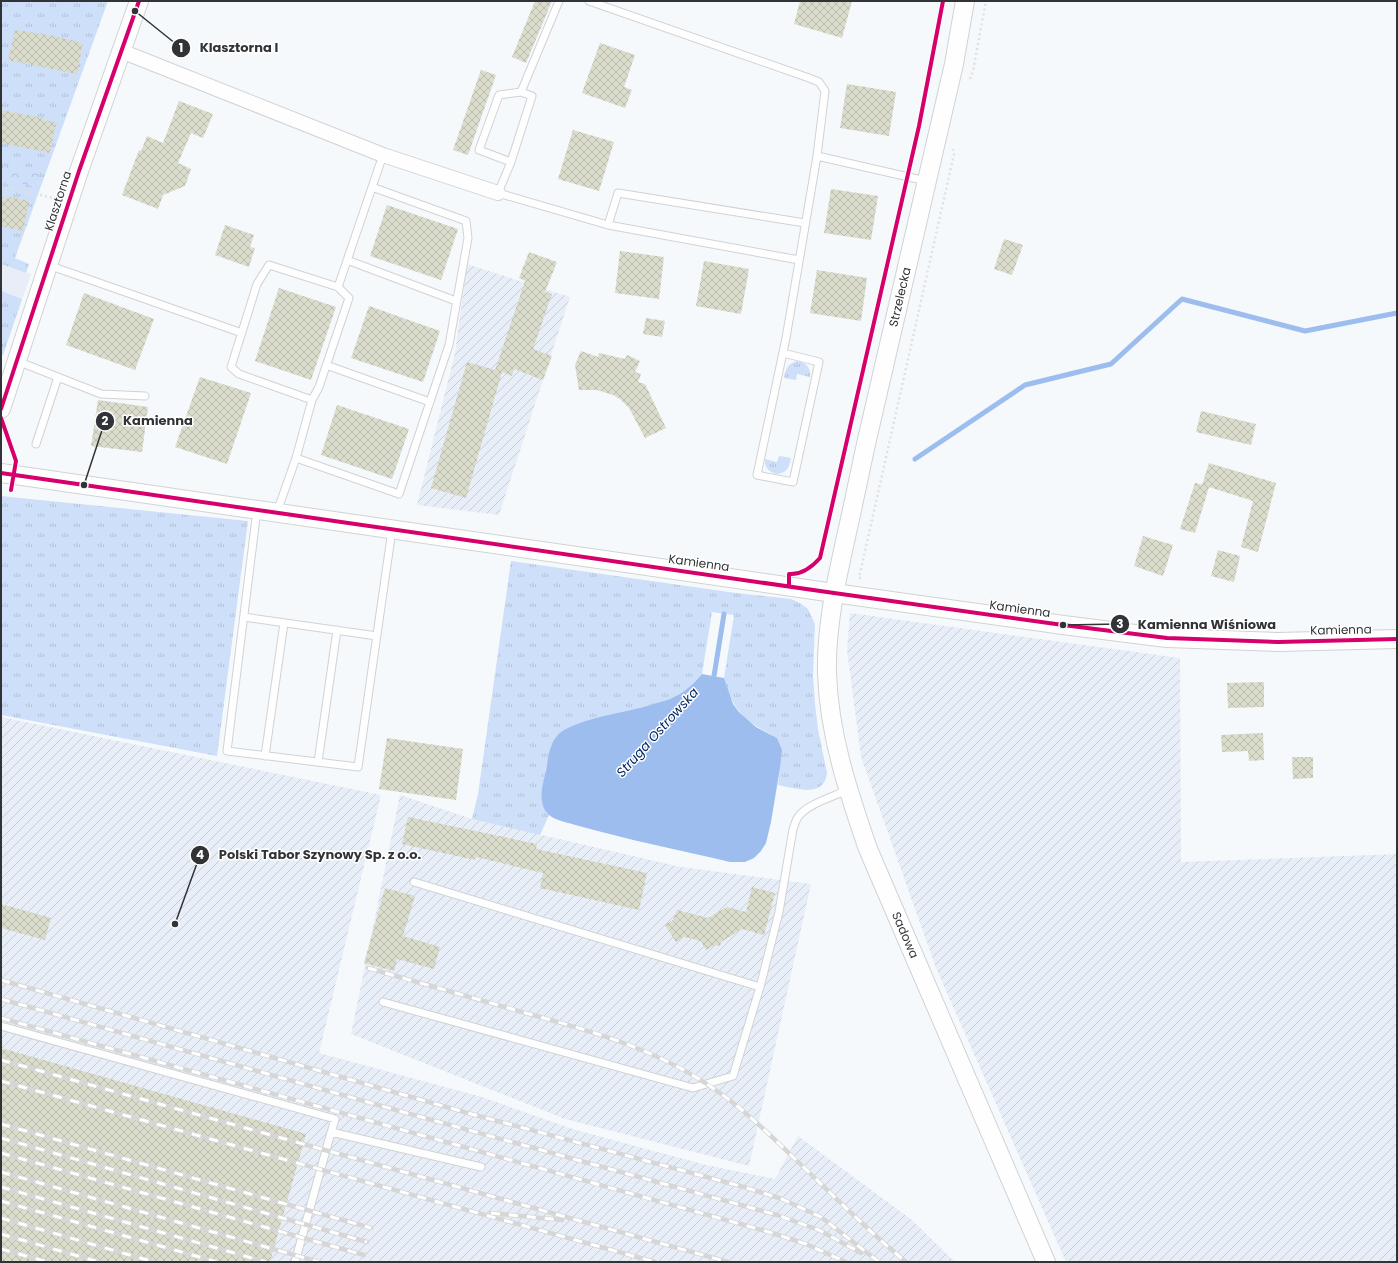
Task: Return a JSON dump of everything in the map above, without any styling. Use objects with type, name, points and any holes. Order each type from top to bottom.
[{"type":"street","name":"Klasztorna","points":[[1,409],[68,203],[139,1]]},
{"type":"street","name":"Strzelecka","points":[[834,593],[858,480],[955,58],[965,1]]},
{"type":"street","points":[[121,51],[383,155],[498,193]]},
{"type":"street","name":"Kamienna","points":[[1,473],[834,593],[1167,638],[1278,642],[1397,639]]},
{"type":"street","name":"Sadowa","points":[[834,593],[827,651],[828,692],[830,718],[834,739],[848,790],[868,849],[1046,1262]]},
{"type":"lane","points":[[522,92],[559,1]]},
{"type":"lane","points":[[590,1],[819,82],[825,91],[817,156],[783,353],[757,475],[793,482],[819,362],[783,353]]},
{"type":"lane","points":[[511,162],[479,150],[499,95],[522,92],[532,96],[511,162],[498,193],[608,225],[799,260]]},
{"type":"lane","points":[[338,287],[383,155]]},
{"type":"lane","points":[[817,156],[927,182]]},
{"type":"lane","points":[[296,458],[399,494],[449,345],[468,238],[466,221],[372,187]]},
{"type":"lane","points":[[608,225],[618,193],[805,223]]},
{"type":"lane","points":[[347,260],[456,301]]},
{"type":"lane","points":[[277,513],[296,458],[312,400],[319,387],[348,298],[338,287],[269,264],[257,284],[231,367],[239,374],[312,400]]},
{"type":"lane","points":[[48,265],[242,333]]},
{"type":"lane","points":[[16,361],[101,394],[146,396]]},
{"type":"lane","points":[[326,365],[430,402]]},
{"type":"lane","points":[[36,444],[58,377]]},
{"type":"lane","points":[[257,510],[228,751],[358,768],[392,529]]},
{"type":"lane","points":[[244,617],[377,636]]},
{"type":"lane","points":[[265,756],[284,623]]},
{"type":"lane","points":[[318,762],[337,630]]},
{"type":"lane","points":[[383,1002],[693,1088],[733,1076],[760,987],[779,912],[796,819],[802,811],[848,790]]},
{"type":"lane","points":[[414,882],[760,987]]},
{"type":"lane","points":[[1,1026],[335,1119],[295,1262]]},
{"type":"lane","points":[[331,1132],[481,1167]]},
{"type":"path","points":[[968,83],[973,72],[986,1]]},
{"type":"path","points":[[866,580],[859,578],[954,154],[953,147]]},
{"type":"path","points":[[1,186],[46,196],[68,203]]},
{"type":"shaded area","points":[[1,264],[31,274],[3,355],[1,354]]},
{"type":"shaded area","points":[[467,264],[570,297],[499,515],[417,505],[455,353]]},
{"type":"shaded area","points":[[850,613],[1180,658],[1181,862],[1397,854],[1397,1262],[1066,1262],[936,968],[861,757],[847,650]]},
{"type":"shaded area","points":[[1,717],[381,795],[319,1053],[482,1097],[576,1130],[706,1165],[775,1179],[798,1136],[912,1220],[955,1262],[1,1262]]},
{"type":"shaded area","points":[[400,795],[472,819],[681,867],[811,884],[749,1166],[565,1119],[351,1034]]},
{"type":"green space","points":[[1,1],[108,1],[15,258],[29,264],[26,273],[1,264]]},
{"type":"green space","points":[[1,166],[38,172],[36,187],[1,179]]},
{"type":"green space","points":[[1,291],[22,299],[3,355],[1,354]]},
{"type":"green space","points":[[797,361],[807,366],[810,371],[810,377],[797,374],[796,380],[784,378],[788,367]]},
{"type":"green space","points":[[779,456],[791,458],[788,469],[778,474],[768,470],[765,465],[765,459],[777,462]]},
{"type":"green space","points":[[1,496],[248,521],[217,756],[1,715]]},
{"type":"green space","points":[[511,561],[736,593],[791,599],[800,603],[808,609],[815,624],[813,675],[818,729],[827,773],[825,781],[815,789],[808,790],[778,785],[780,768],[772,735],[762,730],[740,712],[731,698],[724,678],[734,615],[712,612],[702,674],[687,689],[673,698],[640,709],[621,713],[552,744],[545,771],[543,790],[543,800],[549,815],[540,835],[472,819],[478,794]]},
{"type":"water","points":[[702,674],[724,678],[733,704],[739,712],[756,727],[777,738],[782,750],[771,822],[766,843],[754,858],[745,862],[730,862],[598,831],[559,820],[548,814],[543,804],[542,787],[551,746],[553,741],[561,732],[588,720],[670,699],[686,690]]},
{"type":"building","points":[[535,1],[552,1],[526,63],[512,57]]},
{"type":"building","points":[[800,1],[852,1],[842,38],[794,24]]},
{"type":"building","points":[[15,30],[49,35],[83,43],[77,74],[8,60]]},
{"type":"building","points":[[600,43],[635,55],[624,87],[632,90],[625,108],[582,93]]},
{"type":"building","points":[[481,70],[496,75],[468,155],[453,150]]},
{"type":"building","points":[[847,84],[896,92],[889,136],[840,128]]},
{"type":"building","points":[[179,101],[213,114],[203,138],[191,133],[178,163],[191,169],[185,186],[163,195],[158,209],[122,195],[139,150],[141,151],[147,136],[163,143]]},
{"type":"building","points":[[1,110],[56,122],[50,153],[1,143]]},
{"type":"building","points":[[573,130],[614,142],[599,191],[558,179]]},
{"type":"building","points":[[831,189],[878,196],[871,240],[824,233]]},
{"type":"building","points":[[7,196],[29,201],[23,231],[1,226],[1,197],[7,199]]},
{"type":"building","points":[[387,205],[458,229],[441,280],[370,256]]},
{"type":"building","points":[[225,225],[254,235],[250,247],[255,248],[249,267],[215,255]]},
{"type":"building","points":[[1004,239],[1023,245],[1012,275],[994,269]]},
{"type":"building","points":[[620,251],[664,257],[659,299],[615,293]]},
{"type":"building","points":[[529,252],[557,262],[545,292],[552,294],[533,349],[552,356],[543,380],[514,369],[512,376],[502,372],[466,498],[431,488],[467,362],[495,370],[525,281],[519,278]]},
{"type":"building","points":[[704,261],[749,269],[741,314],[696,306]]},
{"type":"building","points":[[817,270],[867,278],[861,321],[810,313]]},
{"type":"building","points":[[279,288],[336,307],[311,380],[255,361]]},
{"type":"building","points":[[84,293],[154,319],[135,370],[66,345]]},
{"type":"building","points":[[369,306],[440,331],[423,382],[351,358]]},
{"type":"building","points":[[646,318],[665,321],[662,337],[643,334]]},
{"type":"building","points":[[581,351],[598,357],[599,353],[625,359],[627,355],[640,361],[635,372],[641,374],[638,382],[645,384],[666,428],[645,438],[629,408],[620,399],[597,390],[579,390],[575,365]]},
{"type":"building","points":[[200,377],[251,393],[227,464],[175,447]]},
{"type":"building","points":[[98,400],[148,407],[142,452],[91,446]]},
{"type":"building","points":[[337,405],[409,429],[392,479],[321,455]]},
{"type":"building","points":[[1201,411],[1256,424],[1251,445],[1196,432]]},
{"type":"building","points":[[1209,463],[1276,483],[1258,552],[1241,547],[1253,501],[1209,487],[1195,533],[1180,529],[1195,483],[1202,485]]},
{"type":"building","points":[[1143,536],[1173,545],[1163,576],[1134,566]]},
{"type":"building","points":[[1218,550],[1240,556],[1234,582],[1211,576]]},
{"type":"building","points":[[1264,682],[1264,707],[1228,708],[1227,683]]},
{"type":"building","points":[[1263,733],[1264,760],[1249,761],[1248,751],[1222,752],[1221,735]]},
{"type":"building","points":[[387,738],[463,749],[456,800],[379,789]]},
{"type":"building","points":[[1292,757],[1313,757],[1313,778],[1293,779]]},
{"type":"building","points":[[408,817],[537,844],[536,849],[647,873],[639,910],[540,888],[543,873],[476,857],[475,860],[402,844]]},
{"type":"building","points":[[752,887],[775,893],[764,935],[742,929],[721,942],[720,946],[714,945],[706,950],[701,941],[684,937],[676,942],[665,925],[673,920],[677,910],[708,918],[727,907],[746,912]]},
{"type":"building","points":[[385,888],[415,896],[403,936],[440,947],[434,969],[397,959],[394,971],[364,963]]},
{"type":"building","points":[[1,904],[51,918],[45,940],[1,928]]},
{"type":"building","points":[[1,1048],[306,1134],[270,1262],[1,1262]]},
{"type":"waterway","points":[[915,459],[1025,385],[1111,364],[1182,299],[1305,331],[1397,313]]},
{"type":"waterway","name":"Struga Ostrowska","points":[[712,681],[724,614]]},
{"type":"railway","points":[[368,968],[598,1034],[648,1053],[695,1076],[748,1115],[863,1225],[906,1262]]},
{"type":"railway","points":[[1,980],[464,1112],[744,1187],[782,1199],[821,1217],[879,1262]]},
{"type":"railway","points":[[1,999],[777,1215],[819,1230],[861,1253]]},
{"type":"railway","points":[[1,1018],[769,1232],[806,1244],[846,1262]]},
{"type":"railway","points":[[1,1060],[728,1262]]},
{"type":"railway","points":[[1,1081],[655,1262]]},
{"type":"railway","points":[[1,1124],[371,1228]]},
{"type":"railway","points":[[1,1138],[367,1242]]},
{"type":"railway","points":[[1,1153],[364,1255]]},
{"type":"railway","points":[[1,1172],[319,1262]]},
{"type":"railway","points":[[1,1187],[266,1262]]},
{"type":"railway","points":[[1,1201],[217,1262]]},
{"type":"railway","points":[[491,1213],[562,1220]]},
{"type":"railway","points":[[1,1218],[154,1262]]},
{"type":"railway","points":[[1,1234],[99,1262]]},
{"type":"railway","points":[[1,1249],[48,1262]]},
{"type":"cycle path","points":[[1,409],[79,171],[139,1]]},
{"type":"cycle path","points":[[789,586],[789,574],[806,570],[820,558],[919,126],[943,1]]},
{"type":"cycle path","points":[[1,418],[16,461],[11,490]]},
{"type":"cycle path","points":[[1,473],[834,593],[1167,638],[1278,642],[1397,639]]},
{"type":"place","name":"Klasztorna I","points":[[135,11]]},
{"type":"place","name":"Kamienna","points":[[84,485]]},
{"type":"place","name":"Kamienna Wiśniowa","points":[[1063,625]]},
{"type":"place","name":"Polski Tabor Szynowy Sp. z o.o.","points":[[175,924]]}]
